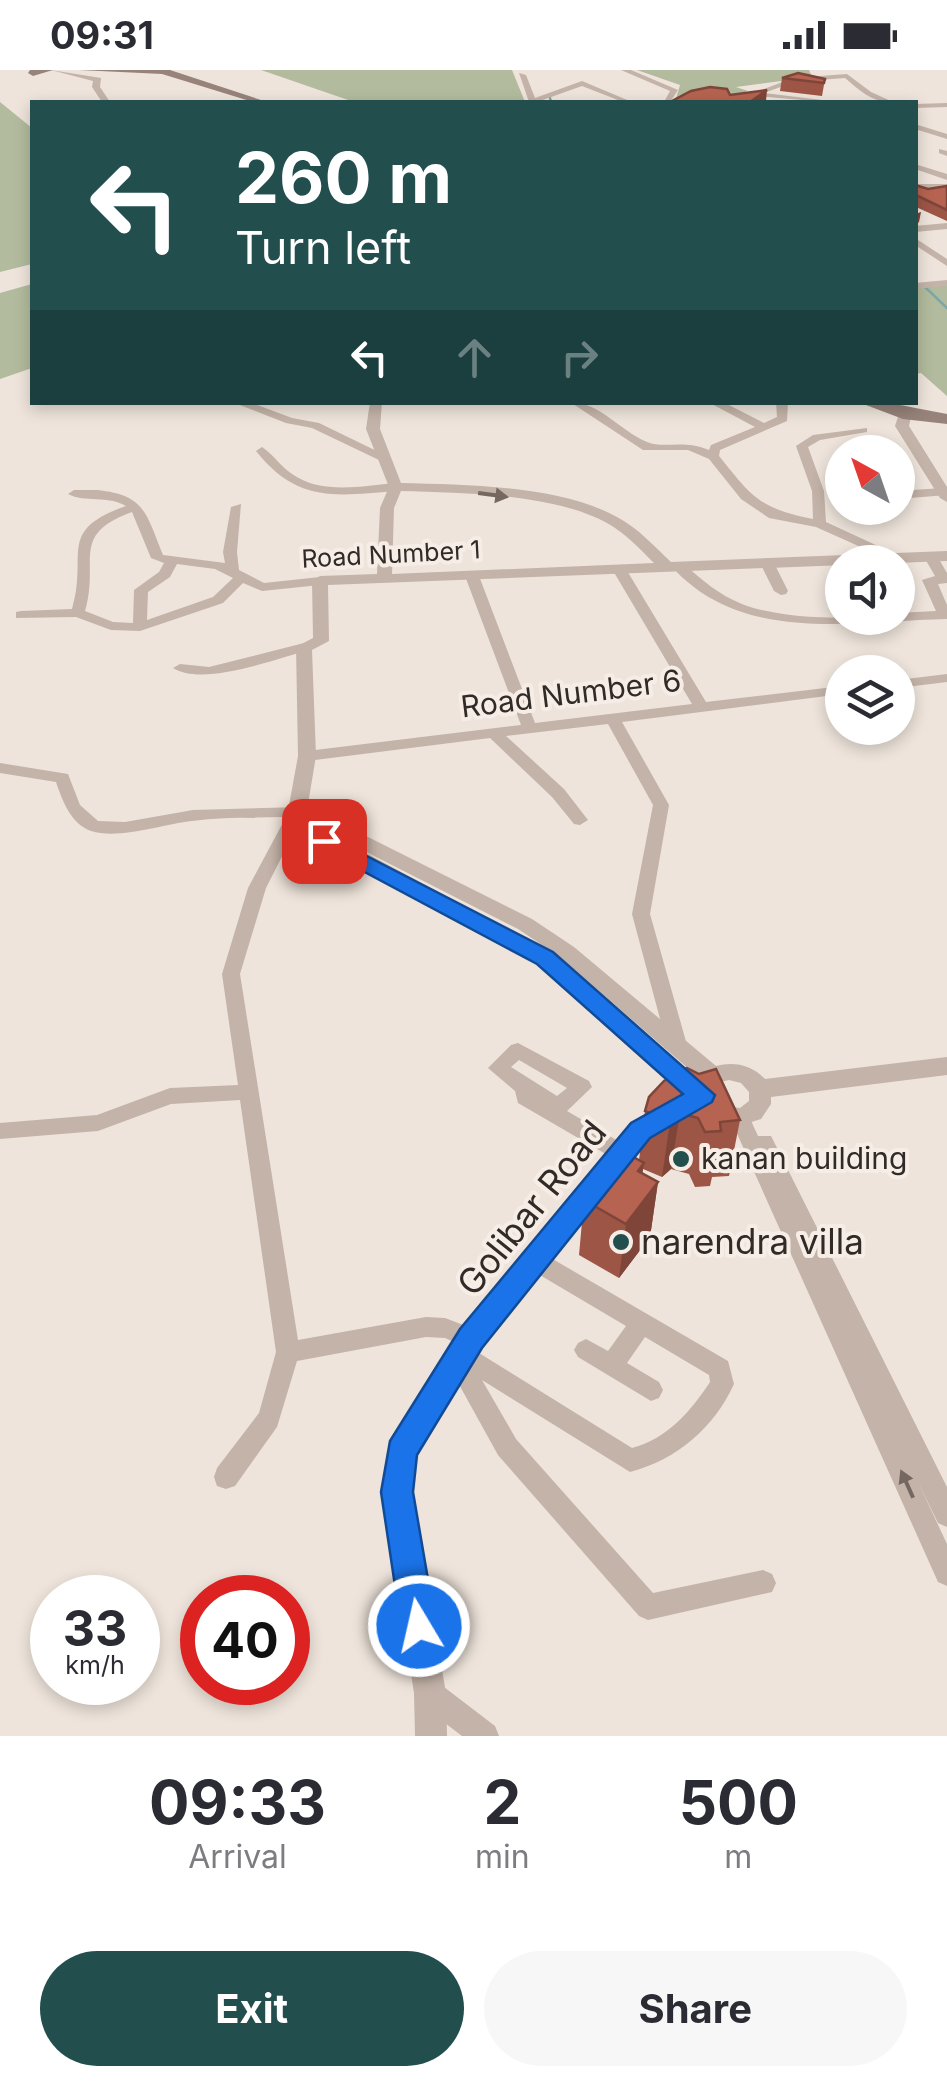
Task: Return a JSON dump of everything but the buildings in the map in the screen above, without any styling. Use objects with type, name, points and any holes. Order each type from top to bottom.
[{"type":"main road","points":[[31,71],[53,70]]},
{"type":"main road","points":[[84,70],[163,71],[265,100]]},
{"type":"main road","points":[[105,70],[126,70]]},
{"type":"main road","points":[[167,70],[256,100]]},
{"type":"main road","points":[[875,405],[911,417],[944,417]]},
{"type":"main road","points":[[892,405],[911,417]]},
{"type":"street","points":[[53,70],[98,80],[96,87],[105,100]]},
{"type":"street","points":[[626,70],[668,84],[674,90],[668,100]]},
{"type":"street","points":[[522,75],[531,100]]},
{"type":"street","points":[[736,100],[793,80],[847,76],[868,94],[884,100]]},
{"type":"street","points":[[538,100],[582,84],[623,100]]},
{"type":"street","points":[[748,93],[806,100]]},
{"type":"street","points":[[558,96],[569,100]]},
{"type":"street","points":[[918,106],[947,105]]},
{"type":"street","points":[[918,127],[947,137]]},
{"type":"street","points":[[918,167],[947,177]]},
{"type":"street","points":[[918,187],[947,187]]},
{"type":"street","points":[[922,216],[945,226]]},
{"type":"street","points":[[918,229],[945,226]]},
{"type":"street","points":[[918,243],[947,263]]},
{"type":"street","points":[[928,248],[947,246]]},
{"type":"street","points":[[918,286],[947,284]]},
{"type":"street","points":[[248,405],[316,425],[383,457]]},
{"type":"street","points":[[376,405],[373,429],[396,487],[387,508],[384,579]]},
{"type":"street","points":[[580,405],[647,447],[690,446],[713,456],[754,505],[773,515],[820,524],[867,545]]},
{"type":"street","points":[[719,405],[766,428]]},
{"type":"street","points":[[713,456],[715,448],[783,419],[782,405]]},
{"type":"street","points":[[911,417],[945,495],[915,495]]},
{"type":"street","points":[[820,524],[818,491],[802,446],[817,437],[863,430]]},
{"type":"street","points":[[262,451],[288,478],[314,493],[396,487],[460,490],[589,510],[634,536],[697,587],[723,600],[805,622],[946,614],[929,580],[944,580],[939,556]]},
{"type":"street","points":[[74,494],[126,496],[137,506],[158,558],[172,562],[165,574],[141,590],[140,628]]},
{"type":"street","points":[[78,613],[83,601],[82,544],[95,522],[137,506]]},
{"type":"street","points":[[21,616],[78,613],[111,626],[140,628],[218,600],[236,574],[230,552],[237,507]]},
{"type":"street","name":"Road Number 1","points":[[172,562],[236,574],[262,587],[320,581],[825,561]]},
{"type":"street","points":[[767,562],[781,591]]},
{"type":"street","points":[[619,568],[701,707]]},
{"type":"street","points":[[472,576],[530,730]]},
{"type":"street","points":[[180,668],[210,671],[321,641],[320,581]]},
{"type":"street","points":[[226,1477],[269,1419],[288,1352],[231,974],[258,888],[303,816],[304,647]]},
{"type":"street","points":[[915,682],[947,678]]},
{"type":"street","name":"Road Number 6","points":[[306,756],[825,692]]},
{"type":"street","points":[[613,719],[661,805],[641,914],[678,1045],[705,1087],[712,1110],[745,1116],[760,1104],[760,1089]]},
{"type":"street","points":[[494,734],[558,792],[580,820]]},
{"type":"street","points":[[0,768],[62,778],[73,807],[94,826],[125,827],[193,815],[303,816],[553,953],[640,1027],[675,1075],[705,1087],[739,1073],[760,1089],[947,1066]]},
{"type":"street","points":[[640,1027],[678,1045]]},
{"type":"street","name":"Golibar Road","points":[[431,1736],[430,1694],[397,1492],[401,1452],[464,1351],[640,1130],[705,1087]]},
{"type":"street","points":[[525,1088],[525,1098],[623,1154]]},
{"type":"street","points":[[0,1132],[98,1122],[170,1096],[247,1092]]},
{"type":"street","points":[[745,1116],[947,1514]]},
{"type":"street","points":[[745,1116],[945,1563]]},
{"type":"street","points":[[464,1351],[630,1460],[642,1458],[686,1432],[722,1384],[720,1370],[536,1261]]},
{"type":"street","points":[[611,1366],[642,1323]]},
{"type":"street","points":[[288,1352],[426,1327],[445,1328],[464,1351],[507,1447],[648,1607],[762,1583]]},
{"type":"street","points":[[586,1350],[652,1390]]},
{"type":"street","points":[[430,1694],[485,1736]]},
{"type":"green space","points":[[261,70],[512,70],[524,100],[348,100]]},
{"type":"green space","points":[[637,70],[809,70],[812,77],[736,87],[748,91],[728,98],[702,100],[676,100],[680,85]]},
{"type":"green space","points":[[0,102],[30,126],[30,264],[0,272]]},
{"type":"green space","points":[[947,284],[947,396],[918,374],[918,287]]},
{"type":"green space","points":[[30,285],[30,369],[0,379],[0,293]]},
{"type":"waterway","points":[[925,287],[947,308]]},
{"type":"place","name":"kanan building","points":[[681,1159]]},
{"type":"place","name":"narendra villa","points":[[621,1242]]},
{"type":"route","points":[[324,841],[505,933],[545,958],[578,983],[675,1075],[700,1089],[702,1095],[640,1130],[610,1172],[471,1338],[401,1452],[397,1492],[419,1626]]}]
